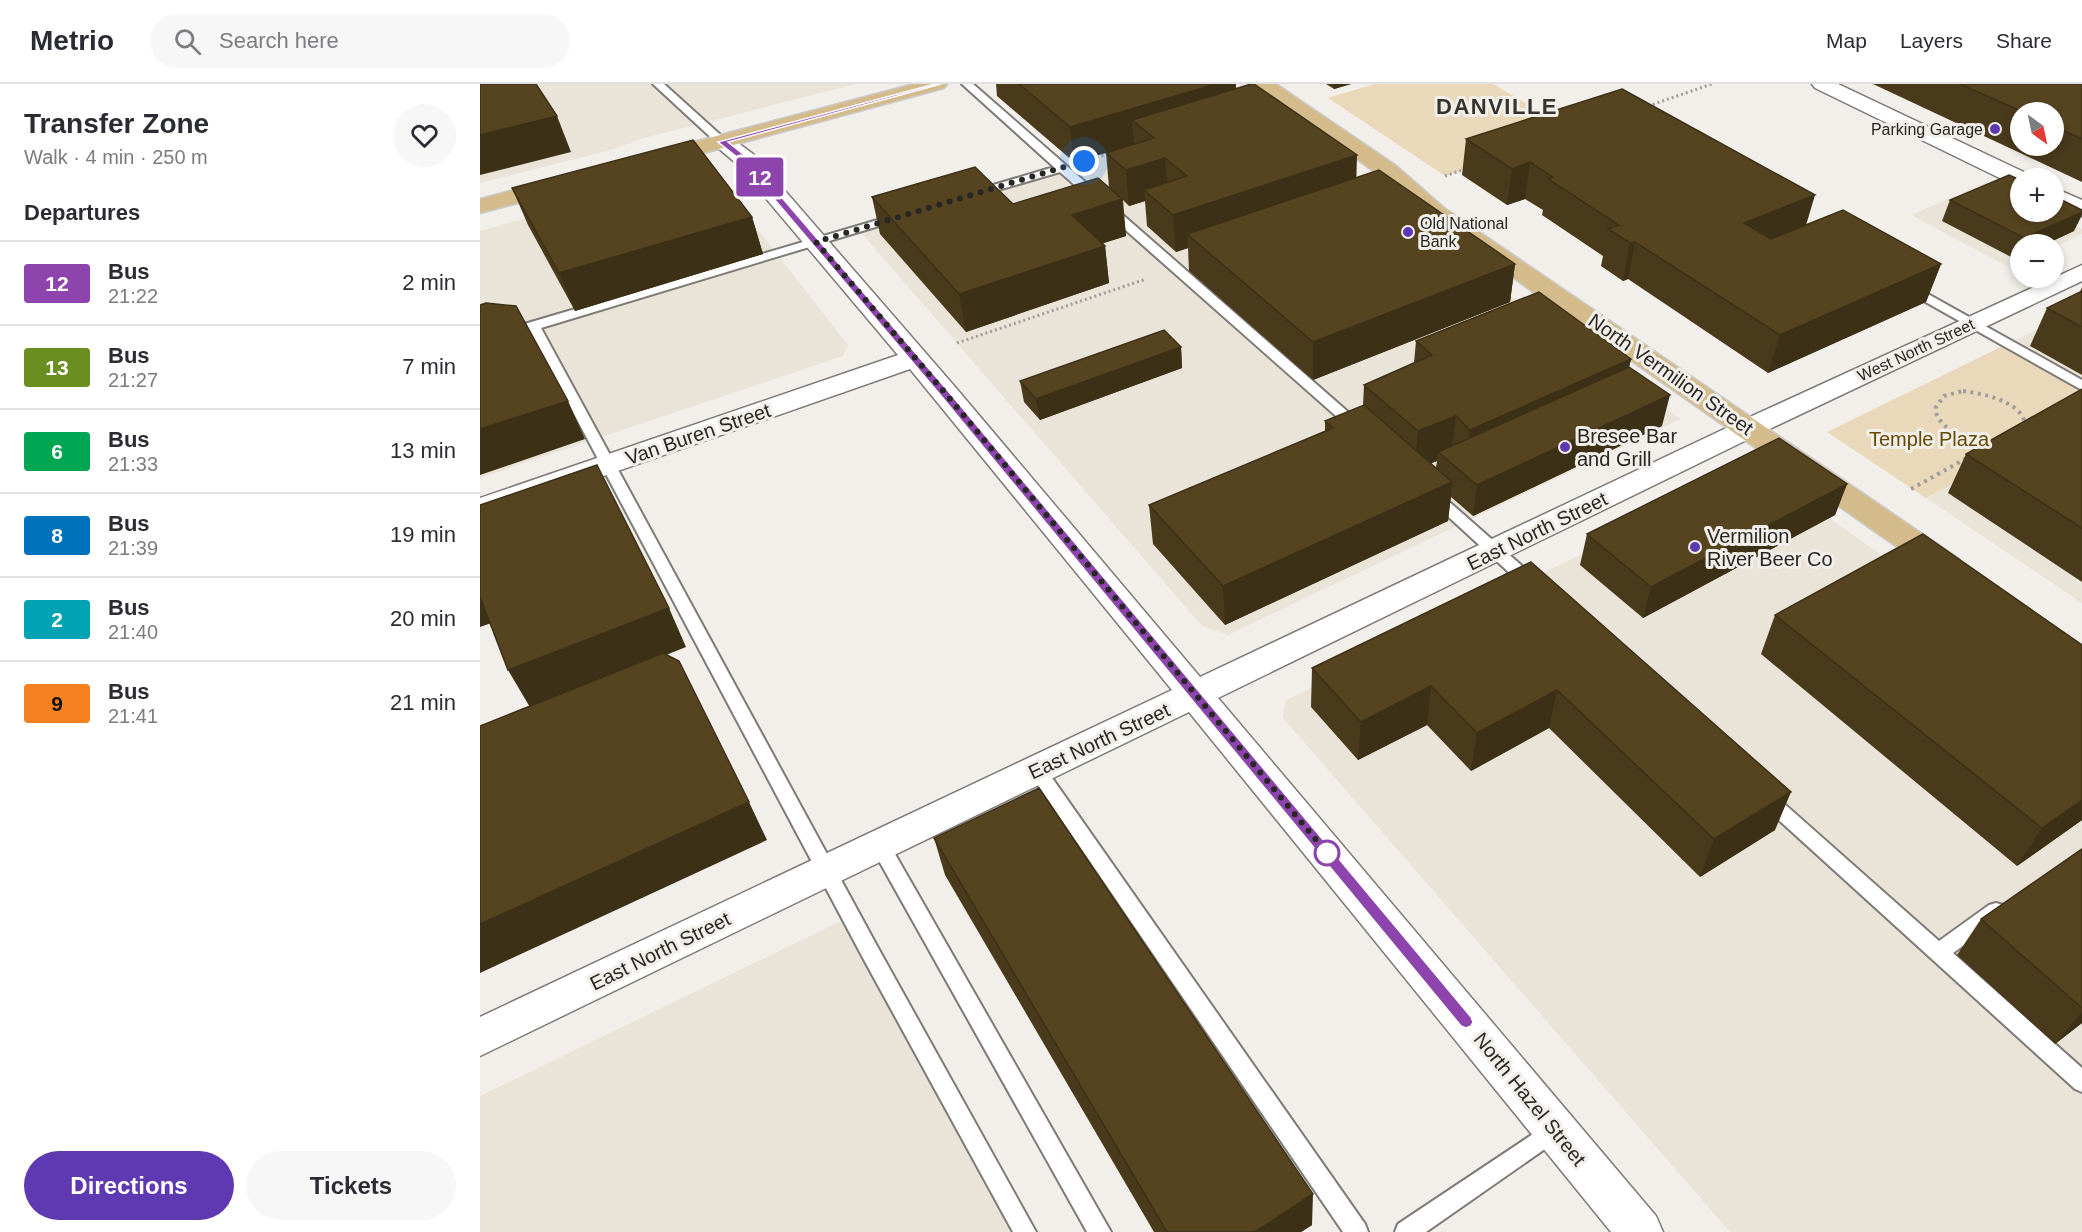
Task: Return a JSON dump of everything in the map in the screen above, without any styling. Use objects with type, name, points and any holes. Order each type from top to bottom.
[{"type":"main road","points":[[635,165],[937,84]]},
{"type":"main road","name":"North Vermilion Street","points":[[1263,84],[1388,170],[1436,213],[1967,580]]},
{"type":"main road","points":[[480,206],[577,180]]},
{"type":"street","points":[[1822,84],[2010,174]]},
{"type":"street","name":"North Hazel Street","points":[[722,142],[745,159],[915,358],[1640,1232]]},
{"type":"street","points":[[2064,200],[2082,209]]},
{"type":"street","name":"West North Street","points":[[1749,428],[2082,272]]},
{"type":"street","name":"Van Buren Street","points":[[480,509],[915,358]]},
{"type":"street","name":"East North Street","points":[[480,1037],[1749,428]]},
{"type":"lane","points":[[658,84],[722,142]]},
{"type":"lane","points":[[967,84],[1368,438]]},
{"type":"lane","points":[[960,198],[1062,168]]},
{"type":"lane","points":[[512,332],[915,212]]},
{"type":"lane","points":[[1899,282],[2082,386]]},
{"type":"lane","points":[[534,326],[870,952],[1025,1232]]},
{"type":"lane","points":[[1421,484],[1546,596]]},
{"type":"lane","points":[[1037,770],[1357,1232]]},
{"type":"lane","points":[[1754,788],[2082,1082]]},
{"type":"lane","points":[[880,845],[1100,1232]]},
{"type":"lane","points":[[1938,953],[2015,897]]},
{"type":"lane","points":[[1406,1232],[1555,1130]]},
{"type":"path","points":[[1646,107],[1712,84]]},
{"type":"path","points":[[1062,168],[1119,151]]},
{"type":"path","points":[[1445,176],[1467,169]]},
{"type":"path","points":[[1974,441],[1995,443],[2015,440],[2026,426],[2024,418],[2005,401],[1977,392],[1950,393],[1941,398],[1936,404],[1935,412],[1940,420],[1954,432],[1974,441],[1976,446]]},
{"type":"path","points":[[1911,489],[1969,457]]},
{"type":"shaded area","points":[[480,84],[856,84],[480,183]]},
{"type":"shaded area","points":[[1254,111],[1681,419],[1228,635],[1202,626],[858,229]]},
{"type":"shaded area","points":[[710,168],[848,345],[843,356],[480,478],[480,231]]},
{"type":"shaded area","points":[[1987,182],[2010,194],[2010,222],[2064,220],[2082,229],[2082,234],[2064,242],[2064,234],[2010,234],[2010,268],[1911,215]]},
{"type":"shaded area","points":[[2070,313],[2082,319],[2082,386],[2007,344]]},
{"type":"shaded area","points":[[2082,414],[2082,603],[1926,498]]},
{"type":"shaded area","points":[[1757,467],[2082,697],[2082,1232],[1730,1232],[1283,718],[1285,701]]},
{"type":"shaded area","points":[[851,916],[1025,1232],[480,1232],[480,1096]]},
{"type":"green space","points":[[1375,84],[1493,84],[1575,131],[1445,176],[1328,98]]},
{"type":"green space","name":"Temple Plaza","points":[[2007,344],[2082,386],[2082,414],[1926,498],[1827,432]]},
{"type":"building","points":[[480,84],[536,84],[557,116],[480,135]]},
{"type":"building","points":[[1019,84],[1216,84],[1070,127]]},
{"type":"building","points":[[1251,84],[1357,155],[1173,215],[1144,190],[1187,176],[1165,158],[1126,170],[1106,153],[1154,138],[1132,120]]},
{"type":"building","points":[[1960,84],[2082,84],[2082,139],[2064,131],[2064,102],[2010,102],[2010,106]]},
{"type":"building","points":[[1622,89],[1815,195],[1744,223],[1771,239],[1843,210],[1941,264],[1780,335],[1635,242],[1630,243],[1608,229],[1619,225],[1548,179],[1553,177],[1530,162],[1512,169],[1466,139]]},
{"type":"building","points":[[693,140],[752,217],[559,273],[512,188]]},
{"type":"building","points":[[975,167],[1013,204],[1098,178],[1122,199],[1072,215],[1105,246],[959,294],[872,197]]},
{"type":"building","points":[[1379,170],[1515,264],[1313,342],[1187,234]]},
{"type":"building","points":[[2009,175],[2010,222],[2060,222],[2033,234],[2016,234],[1950,200]]},
{"type":"building","points":[[2064,201],[2082,210],[2064,220]]},
{"type":"building","points":[[2082,291],[2082,327],[2047,308]]},
{"type":"building","points":[[1539,292],[1631,359],[1470,430],[1456,416],[1418,431],[1364,385],[1432,355],[1416,341]]},
{"type":"building","points":[[486,303],[516,306],[568,401],[480,429],[480,305]]},
{"type":"building","points":[[1164,330],[1181,347],[1036,399],[1020,381]]},
{"type":"building","points":[[1629,367],[1670,395],[1477,485],[1438,452]]},
{"type":"building","points":[[2082,389],[2082,528],[1966,454]]},
{"type":"building","points":[[1364,405],[1452,482],[1223,586],[1149,505],[1333,428],[1325,421]]},
{"type":"building","points":[[1779,438],[1847,484],[1651,587],[1587,534]]},
{"type":"building","points":[[597,465],[669,608],[508,670],[480,597],[480,505]]},
{"type":"building","points":[[1923,534],[2082,645],[2082,800],[2042,828],[1775,615]]},
{"type":"building","points":[[1531,562],[1791,792],[1714,839],[1557,690],[1477,733],[1431,686],[1361,722],[1312,668]]},
{"type":"building","points":[[663,653],[679,661],[749,802],[480,924],[480,726]]},
{"type":"building","points":[[1039,788],[1313,1194],[1255,1232],[1167,1232],[934,838]]},
{"type":"building","points":[[2082,849],[2082,1008],[1981,919]]},
{"type":"bus line","name":"12","points":[[937,84],[722,142],[745,159],[946,394],[1466,1022]]},
{"type":"place","name":"Parking Garage","points":[[1995,129]]},
{"type":"place","name":"Old National Bank","points":[[1408,232]]},
{"type":"place","name":"Bresee Bar and Grill","points":[[1565,447]]},
{"type":"place","name":"Vermilion River Beer Co","points":[[1695,547]]},
{"type":"district","name":"DANVILLE","points":[[1497,106]]},
{"type":"route","points":[[1084,161],[816,242],[946,394],[1327,853]]}]
